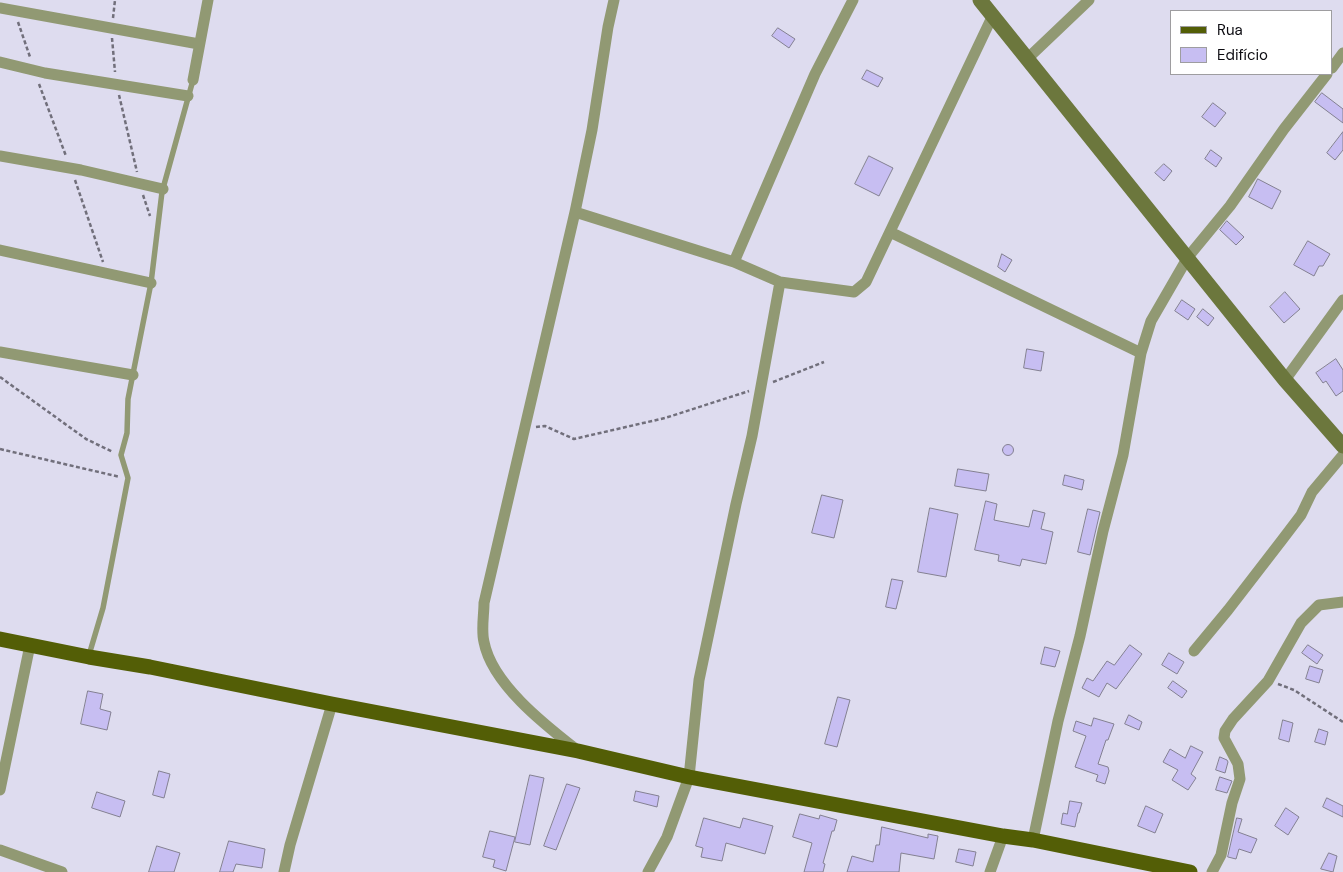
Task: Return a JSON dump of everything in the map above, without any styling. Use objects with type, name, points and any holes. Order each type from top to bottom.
[{"type":"main road","points":[[0,639],[89,658],[150,667],[578,752],[689,777],[1033,840],[1190,872]]},
{"type":"street","points":[[193,80],[208,0]]},
{"type":"street","points":[[578,752],[544,725],[522,704],[490,661],[483,640],[484,603],[576,212],[614,0]]},
{"type":"street","points":[[734,262],[815,74],[853,0]]},
{"type":"street","points":[[980,0],[1285,380],[1343,446]]},
{"type":"street","points":[[1027,59],[1088,0]]},
{"type":"street","points":[[0,8],[200,44]]},
{"type":"street","points":[[576,212],[734,262],[780,282],[854,292],[866,282],[993,15]]},
{"type":"street","points":[[1333,67],[1343,53]]},
{"type":"street","points":[[0,62],[34,71],[188,96]]},
{"type":"street","points":[[1033,840],[1058,722],[1123,455],[1142,353],[1151,321],[1188,257],[1230,206],[1284,129],[1326,75]]},
{"type":"street","points":[[0,156],[71,168],[163,189]]},
{"type":"street","points":[[890,232],[1142,353]]},
{"type":"street","points":[[0,250],[151,283]]},
{"type":"street","points":[[648,872],[667,837],[689,777],[699,680],[762,387],[780,282]]},
{"type":"street","points":[[1285,380],[1343,300]]},
{"type":"street","points":[[0,352],[133,376]]},
{"type":"street","points":[[1194,650],[1228,610],[1282,540],[1301,515],[1312,492],[1343,455]]},
{"type":"street","points":[[1212,872],[1221,855],[1232,803],[1240,779],[1238,764],[1224,738],[1225,731],[1233,719],[1268,681],[1301,623],[1320,605],[1343,602]]},
{"type":"street","points":[[0,790],[30,645]]},
{"type":"street","points":[[284,872],[290,845],[332,704]]},
{"type":"street","points":[[990,872],[1003,836]]},
{"type":"street","points":[[0,850],[62,872]]},
{"type":"lane","points":[[89,658],[102,608],[128,478],[121,455],[127,433],[128,399],[151,283],[163,189],[193,80]]},
{"type":"path","points":[[115,0],[111,28],[116,85],[140,184],[156,239]]},
{"type":"path","points":[[14,10],[106,272]]},
{"type":"path","points":[[525,429],[544,426],[574,438],[665,418],[762,387],[824,362]]},
{"type":"path","points":[[0,377],[86,439],[121,455]]},
{"type":"path","points":[[0,449],[128,478]]},
{"type":"path","points":[[1268,681],[1294,690],[1343,722]]},
{"type":"building","points":[[778,28],[795,39],[789,48],[772,36]]},
{"type":"building","points":[[867,70],[883,78],[878,87],[862,79]]},
{"type":"building","points":[[1322,93],[1343,109],[1343,123],[1315,102]]},
{"type":"building","points":[[1213,103],[1226,113],[1215,127],[1202,117]]},
{"type":"building","points":[[1343,132],[1343,150],[1335,160],[1327,153]]},
{"type":"building","points":[[1211,150],[1222,158],[1216,167],[1205,159]]},
{"type":"building","points":[[869,156],[893,168],[879,196],[855,184]]},
{"type":"building","points":[[1164,164],[1172,171],[1164,181],[1155,173]]},
{"type":"building","points":[[1258,179],[1281,191],[1272,209],[1249,197]]},
{"type":"building","points":[[1227,221],[1244,237],[1236,245],[1220,230]]},
{"type":"building","points":[[1308,241],[1330,254],[1323,266],[1319,266],[1314,276],[1294,265]]},
{"type":"building","points":[[1002,254],[1012,260],[1005,272],[998,267]]},
{"type":"building","points":[[1285,292],[1300,309],[1284,323],[1270,307]]},
{"type":"building","points":[[1182,300],[1195,309],[1188,320],[1175,311]]},
{"type":"building","points":[[1203,309],[1214,318],[1208,326],[1197,317]]},
{"type":"building","points":[[1027,349],[1044,352],[1041,371],[1024,368]]},
{"type":"building","points":[[1336,359],[1343,370],[1343,391],[1336,396],[1326,381],[1323,383],[1316,373]]},
{"type":"building","points":[[1008,444],[1014,450],[1008,456],[1002,450]]},
{"type":"building","points":[[958,469],[989,474],[986,491],[955,486]]},
{"type":"building","points":[[1065,475],[1084,480],[1082,490],[1063,485]]},
{"type":"building","points":[[822,495],[843,500],[834,538],[812,533]]},
{"type":"building","points":[[986,501],[997,504],[994,520],[1029,527],[1033,510],[1045,513],[1041,529],[1053,532],[1046,564],[1022,559],[1020,566],[998,561],[999,555],[975,550]]},
{"type":"building","points":[[930,508],[958,514],[946,577],[918,572]]},
{"type":"building","points":[[1088,509],[1100,512],[1090,555],[1078,552]]},
{"type":"building","points":[[892,579],[903,581],[896,609],[886,607]]},
{"type":"building","points":[[1130,645],[1142,654],[1116,689],[1107,683],[1099,697],[1082,688],[1087,678],[1093,681],[1107,661],[1114,665]]},
{"type":"building","points":[[1308,645],[1323,655],[1317,664],[1302,653]]},
{"type":"building","points":[[1045,647],[1060,651],[1055,667],[1041,664]]},
{"type":"building","points":[[1169,653],[1184,662],[1177,674],[1162,665]]},
{"type":"building","points":[[1310,666],[1323,670],[1319,683],[1306,679]]},
{"type":"building","points":[[1173,681],[1187,691],[1182,698],[1168,688]]},
{"type":"building","points":[[88,691],[103,694],[100,709],[111,712],[107,730],[81,724]]},
{"type":"building","points":[[838,697],[850,700],[837,747],[825,744]]},
{"type":"building","points":[[1129,715],[1142,722],[1139,730],[1125,724]]},
{"type":"building","points":[[1094,718],[1114,724],[1098,764],[1108,767],[1109,771],[1105,784],[1096,781],[1098,775],[1075,767],[1086,736],[1073,731],[1076,721],[1091,726]]},
{"type":"building","points":[[1283,720],[1293,723],[1289,742],[1279,739]]},
{"type":"building","points":[[1319,729],[1328,732],[1325,745],[1315,742]]},
{"type":"building","points":[[1191,746],[1203,752],[1191,774],[1196,778],[1188,790],[1172,780],[1178,770],[1163,762],[1170,749],[1185,758]]},
{"type":"building","points":[[1220,757],[1228,762],[1225,773],[1216,770]]},
{"type":"building","points":[[159,771],[170,774],[164,798],[153,795]]},
{"type":"building","points":[[530,775],[544,778],[530,845],[515,842]]},
{"type":"building","points":[[1220,777],[1232,781],[1227,793],[1216,790]]},
{"type":"building","points":[[567,784],[580,788],[556,850],[544,846]]},
{"type":"building","points":[[636,791],[659,796],[657,807],[634,801]]},
{"type":"building","points":[[97,792],[125,801],[120,817],[92,808]]},
{"type":"building","points":[[1327,798],[1343,806],[1343,817],[1323,807]]},
{"type":"building","points":[[1070,801],[1082,803],[1075,827],[1061,824],[1063,813],[1067,814]]},
{"type":"building","points":[[1146,806],[1163,814],[1155,833],[1138,826]]},
{"type":"building","points":[[1286,808],[1299,817],[1288,835],[1275,826]]},
{"type":"building","points":[[800,814],[819,819],[820,815],[837,820],[823,863],[825,864],[823,872],[804,872],[812,843],[793,837]]},
{"type":"building","points":[[704,818],[740,828],[743,818],[773,826],[765,854],[726,843],[722,861],[701,857],[703,848],[696,846]]},
{"type":"building","points":[[1237,818],[1242,819],[1238,832],[1257,839],[1251,853],[1239,849],[1236,859],[1228,857]]},
{"type":"building","points":[[882,827],[928,838],[928,834],[938,836],[934,859],[901,853],[899,872],[847,872],[852,856],[873,862],[876,845],[879,845]]},
{"type":"building","points":[[490,831],[515,837],[506,871],[493,867],[495,860],[483,857]]},
{"type":"building","points":[[229,841],[265,849],[262,868],[236,864],[233,872],[220,872]]},
{"type":"building","points":[[157,846],[180,853],[174,872],[149,872]]},
{"type":"building","points":[[959,849],[976,852],[973,866],[956,862]]},
{"type":"building","points":[[1329,853],[1337,856],[1333,872],[1321,869]]}]
